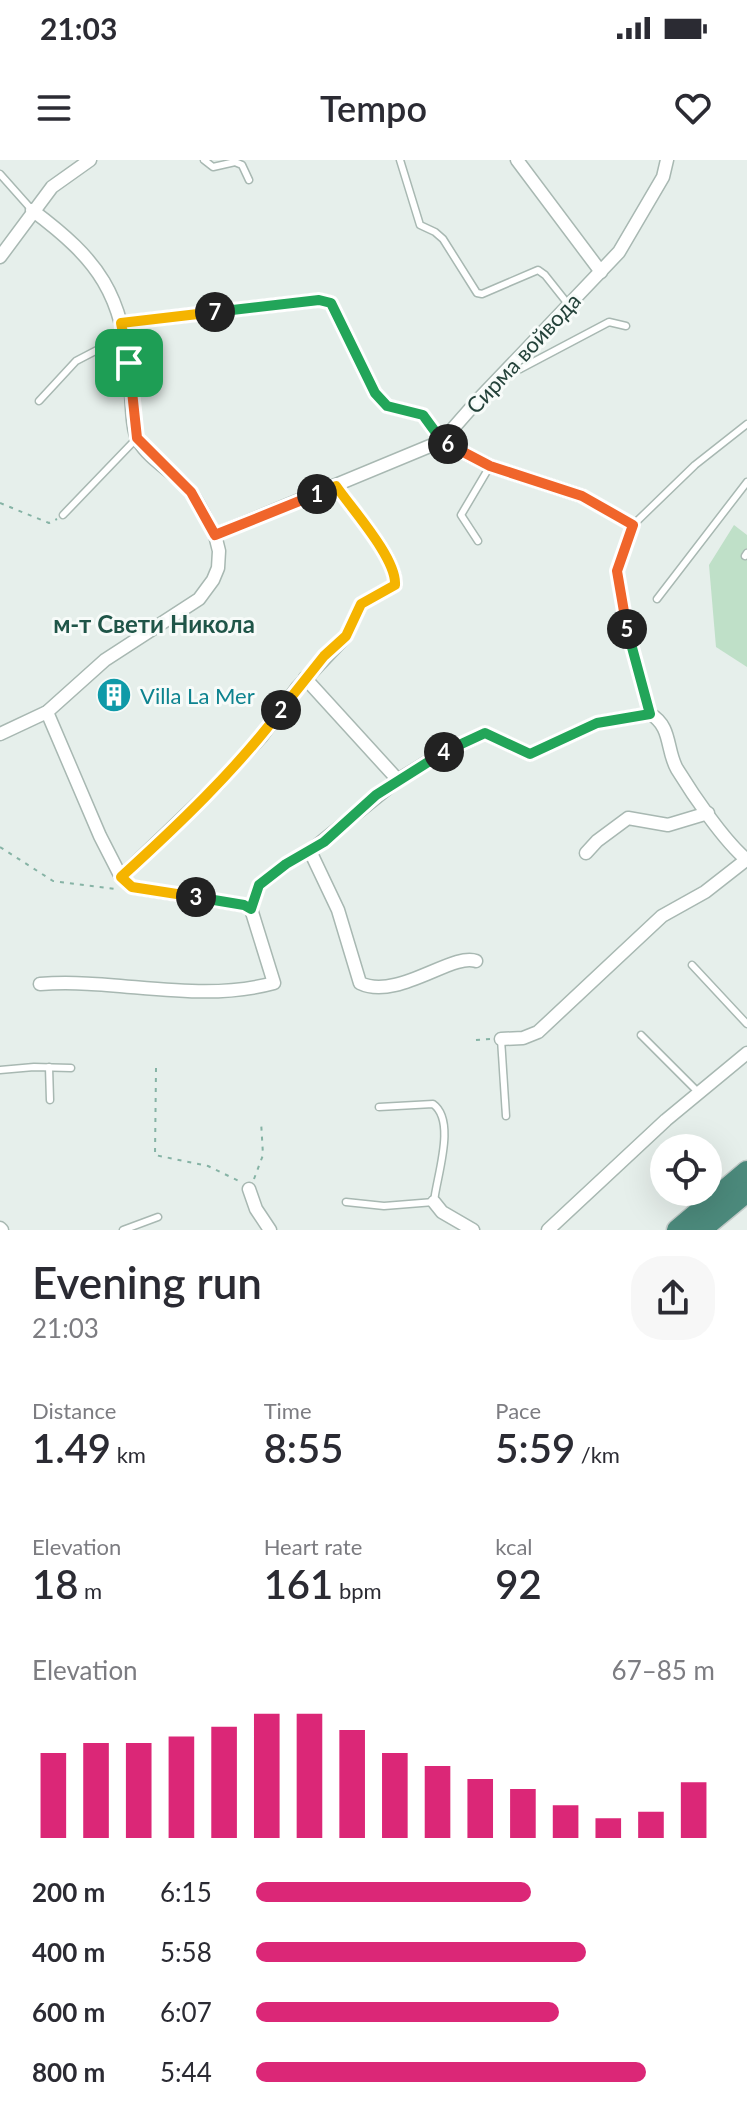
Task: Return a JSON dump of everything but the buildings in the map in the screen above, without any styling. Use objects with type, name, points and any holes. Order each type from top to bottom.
[{"type":"highway","points":[[677,1230],[747,1171]]},
{"type":"highway","points":[[701,1230],[747,1192]]},
{"type":"street","points":[[517,160],[601,272]]},
{"type":"street","name":"Сирма войвода","points":[[215,535],[442,441],[619,252],[663,177],[667,160]]},
{"type":"street","points":[[0,257],[52,187],[84,162]]},
{"type":"street","points":[[0,734],[47,712],[105,660],[199,599],[218,568],[219,551],[215,535],[191,492],[137,438],[122,330],[111,294],[97,269],[69,238],[32,210]]},
{"type":"street","points":[[122,330],[319,300],[331,303],[375,393],[387,406],[423,415],[442,441],[490,466],[582,496],[633,525]]},
{"type":"street","points":[[121,877],[261,737],[305,678],[346,636],[361,604],[392,589],[396,579],[388,560],[336,486]]},
{"type":"street","points":[[305,678],[398,780]]},
{"type":"street","points":[[47,712],[121,877],[132,887],[244,905],[251,909]]},
{"type":"street","points":[[40,984],[64,982],[202,991],[248,990],[274,983],[251,909],[259,885],[286,864],[310,851],[398,780],[437,756],[485,733],[530,754],[597,723],[650,714],[664,725],[676,767],[746,860],[705,892],[662,916],[538,1032],[523,1038],[501,1039]]},
{"type":"street","points":[[586,853],[628,818],[668,825],[708,813]]},
{"type":"street","points":[[310,851],[338,910],[360,983],[368,987],[398,984],[431,974],[459,960],[469,958],[476,961]]},
{"type":"street","points":[[548,1230],[747,1053]]},
{"type":"street","points":[[249,1189],[256,1209],[270,1230]]},
{"type":"street","points":[[434,1202],[442,1212],[473,1230]]},
{"type":"lane","points":[[204,160],[213,167],[235,162],[242,165],[249,180]]},
{"type":"lane","points":[[400,160],[420,225],[443,239],[477,293],[482,294],[538,270],[568,305]]},
{"type":"lane","points":[[0,174],[32,210]]},
{"type":"lane","points":[[508,368],[520,369],[609,322],[626,326]]},
{"type":"lane","points":[[39,401],[76,361],[122,330]]},
{"type":"lane","points":[[650,714],[623,614],[617,571],[633,525],[695,465],[747,424]]},
{"type":"lane","points":[[63,515],[137,438]]},
{"type":"lane","points":[[478,541],[461,515],[490,466]]},
{"type":"lane","points":[[657,599],[747,482]]},
{"type":"lane","points":[[692,965],[747,1024]]},
{"type":"lane","points":[[641,1035],[699,1093]]},
{"type":"lane","points":[[501,1039],[506,1116]]},
{"type":"lane","points":[[0,1070],[20,1067],[71,1068]]},
{"type":"lane","points":[[49,1067],[50,1100]]},
{"type":"lane","points":[[346,1202],[384,1206],[434,1202],[444,1141],[443,1122],[438,1108],[433,1104],[379,1107]]},
{"type":"lane","points":[[123,1230],[158,1217]]},
{"type":"path","points":[[0,503],[49,523],[63,515]]},
{"type":"path","points":[[0,847],[53,881],[112,889],[132,887]]},
{"type":"path","points":[[476,1040],[501,1039]]},
{"type":"path","points":[[156,1068],[155,1155],[208,1166],[236,1177],[249,1189],[263,1155],[261,1121]]},
{"type":"green space","points":[[734,525],[747,535],[747,667],[716,647],[709,565]]},
{"type":"place","name":"Villa La Mer","points":[[114,695]]},
{"type":"district","name":"м-т Свети Никола","points":[[154,623]]},
{"type":"route","points":[[319,300],[331,303],[375,393],[387,406],[423,415],[442,441],[490,466],[582,496],[633,525],[617,571],[623,614],[650,714],[597,723],[530,754],[485,733],[437,756],[376,795],[324,842],[286,864],[259,885],[251,909],[244,905],[132,887],[121,877],[219,783],[261,737],[297,688],[346,636],[361,604],[392,589],[396,579],[388,560],[336,486],[215,535],[191,492],[137,438],[129,363],[121,323],[319,300]]}]
